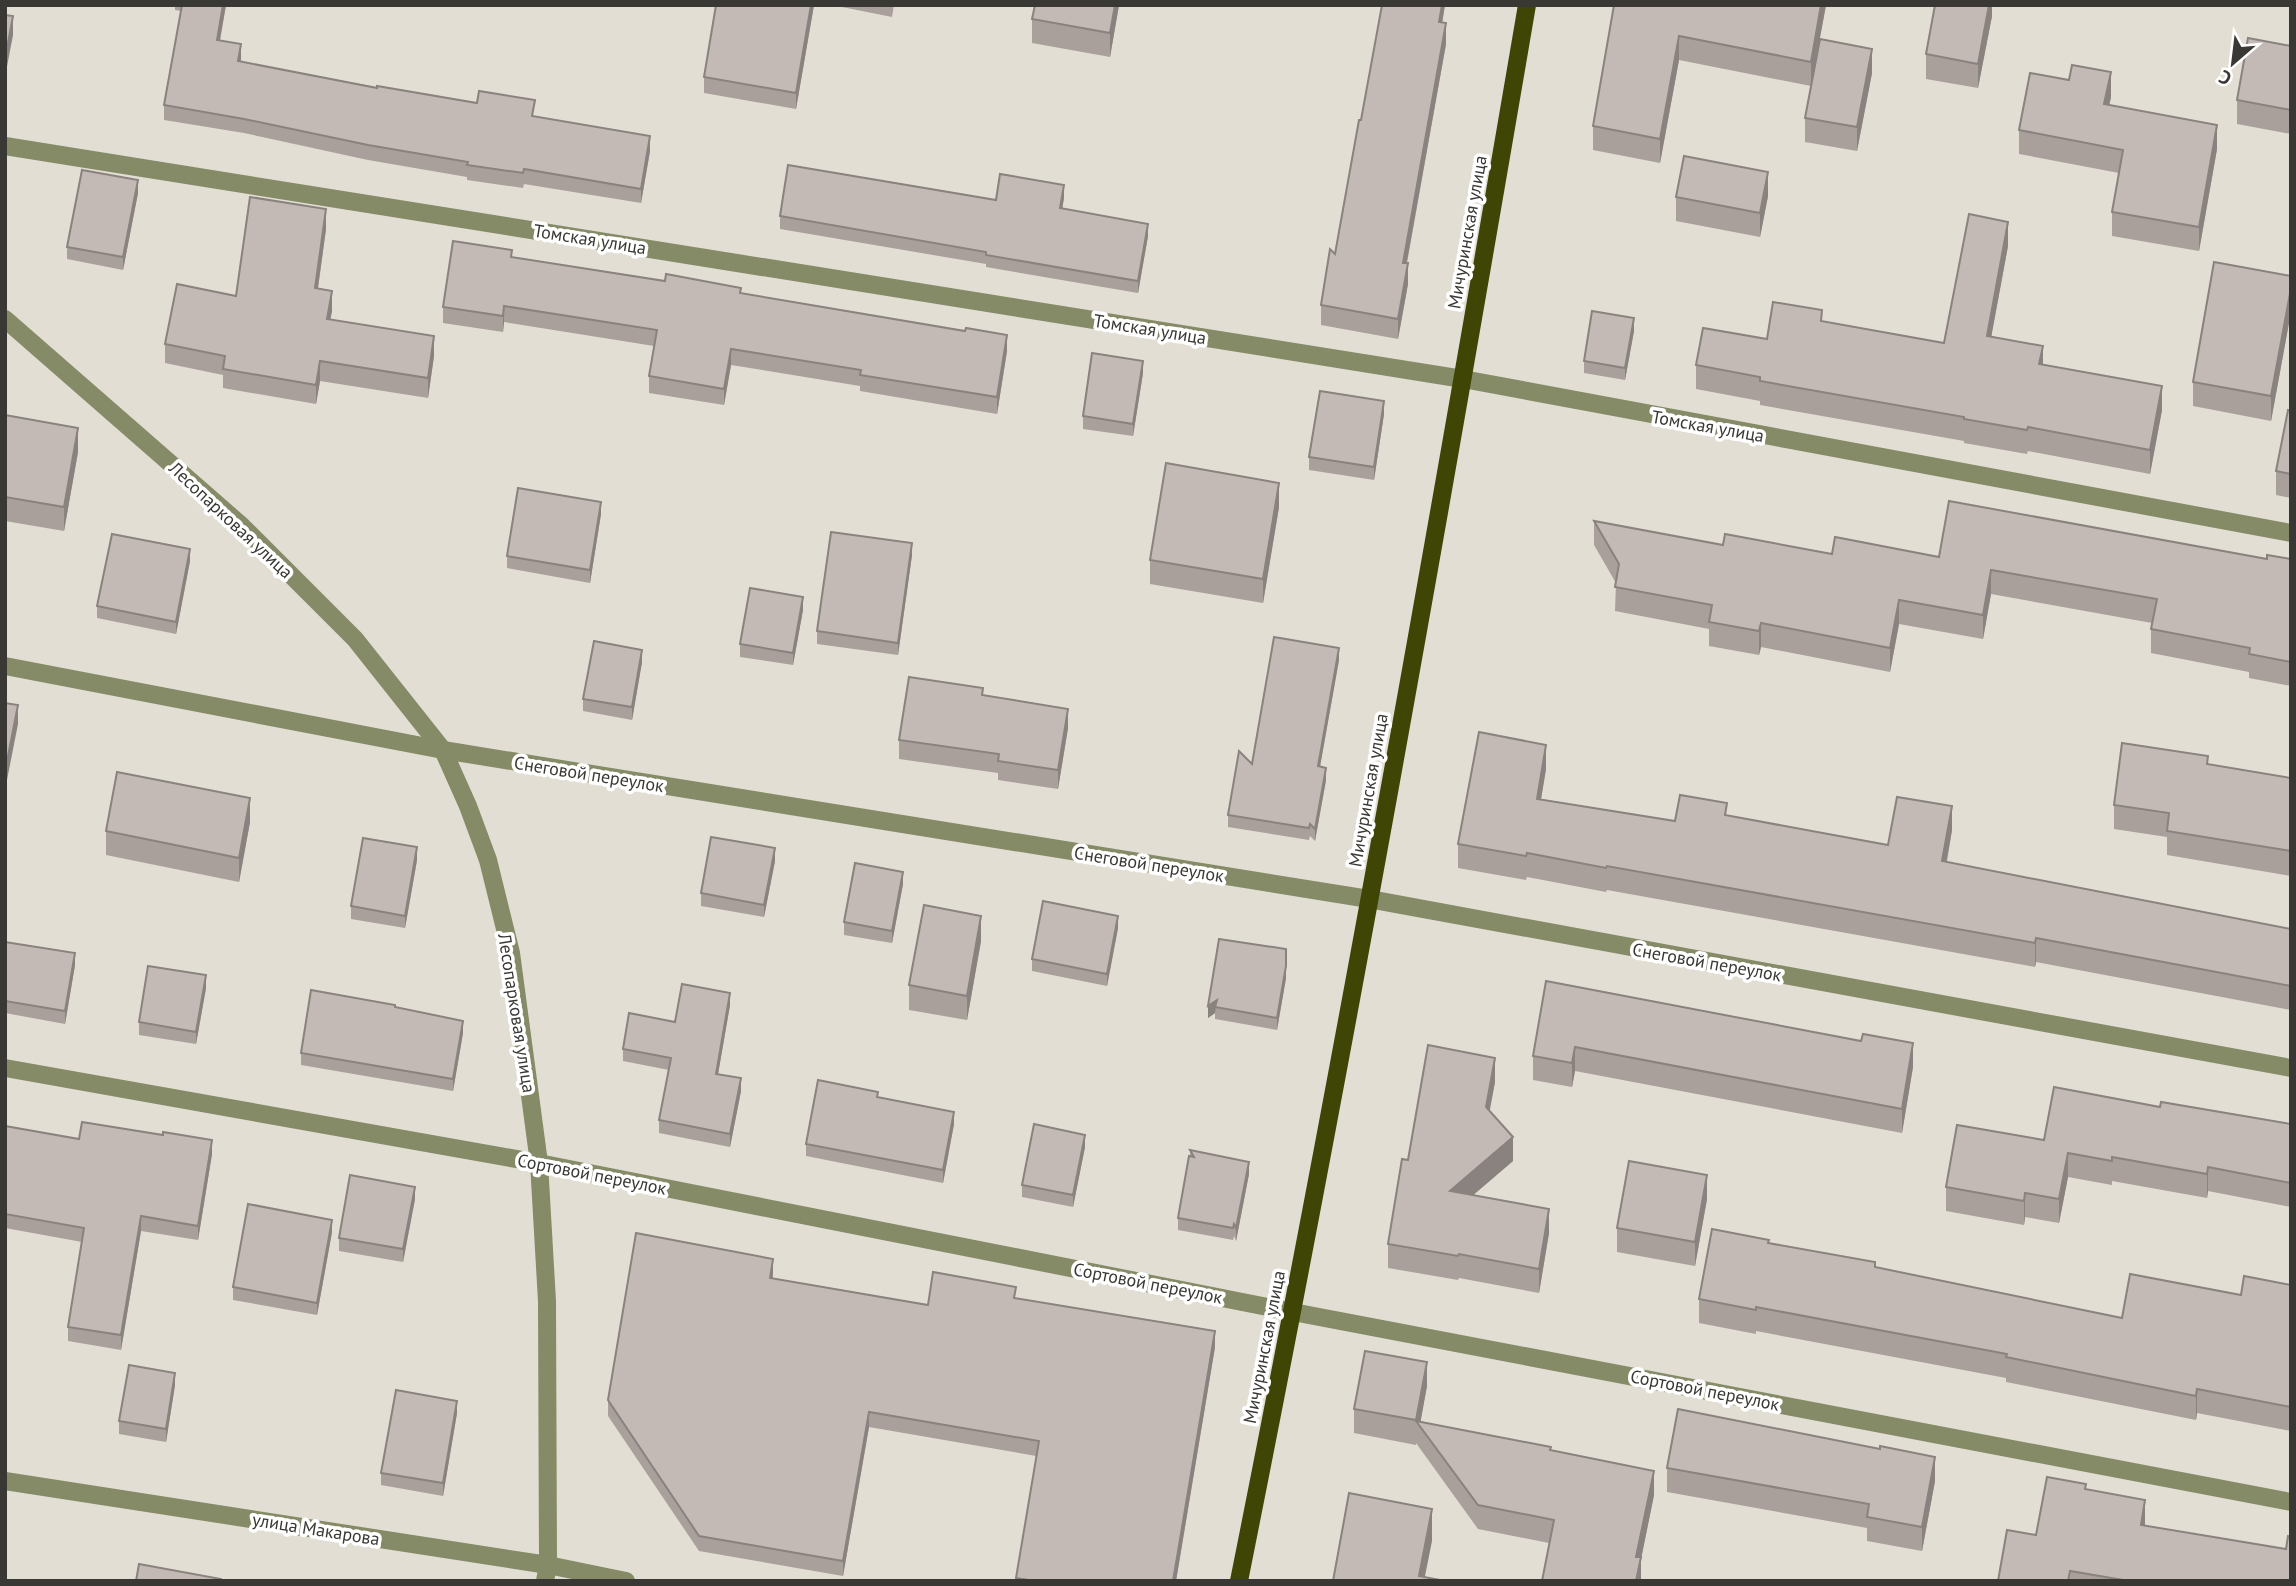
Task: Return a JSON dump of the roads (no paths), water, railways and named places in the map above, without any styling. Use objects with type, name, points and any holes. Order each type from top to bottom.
[{"type":"main road","name":"Мичуринская улица","points":[[1239,1581],[1293,1312],[1369,899],[1527,5]]},
{"type":"street","name":"Томская улица","points":[[5,146],[1463,379],[2291,533]]},
{"type":"street","name":"Лесопарковая улица","points":[[5,319],[251,536],[355,639],[443,750],[468,806],[488,860],[511,953],[539,1163],[547,1301],[546,1573]]},
{"type":"street","name":"Снеговой переулок","points":[[5,666],[443,750],[1369,899],[2291,1068]]},
{"type":"street","name":"Сортовой переулок","points":[[5,1068],[539,1163],[1293,1312],[2291,1502]]},
{"type":"street","name":"улица Макарова","points":[[5,1481],[546,1573],[626,1581]]}]
